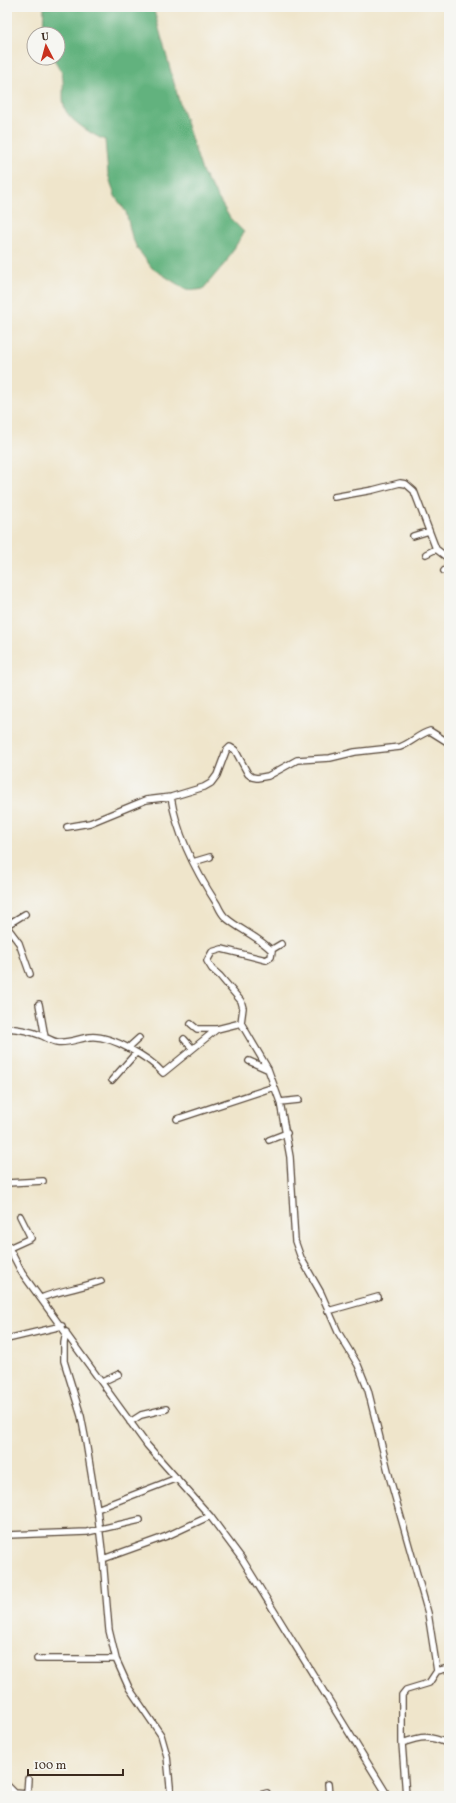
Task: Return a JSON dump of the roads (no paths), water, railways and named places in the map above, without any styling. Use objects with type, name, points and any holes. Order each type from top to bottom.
[{"type":"street","points":[[334,497],[373,490],[400,483],[406,484],[414,491],[436,548],[449,559]]},
{"type":"street","points":[[413,536],[429,531]]},
{"type":"street","points":[[426,554],[436,548]]},
{"type":"street","points":[[444,571],[449,566]]},
{"type":"street","points":[[67,827],[90,823],[146,800],[171,797],[204,788],[211,783],[217,775],[226,751],[230,747],[235,750],[248,774],[252,777],[258,778],[268,776],[297,760],[330,758],[355,752],[400,747],[430,731],[449,743]]},
{"type":"street","points":[[171,797],[176,822],[193,862],[201,879],[225,916],[271,950]]},
{"type":"street","points":[[193,862],[210,857]]},
{"type":"street","points":[[25,914],[7,926],[19,943],[30,974]]},
{"type":"street","points":[[271,950],[281,944]]},
{"type":"street","points":[[271,950],[271,957],[266,960],[222,950],[212,952],[208,956],[208,964],[241,1001],[243,1008],[241,1022],[268,1069],[280,1102],[287,1134],[295,1241],[301,1258],[321,1293],[338,1332],[358,1365],[368,1390],[392,1487],[428,1613],[437,1671]]},
{"type":"street","points":[[39,1004],[46,1037]]},
{"type":"street","points":[[192,1024],[197,1029],[218,1029],[241,1022]]},
{"type":"street","points":[[7,1028],[16,1029],[60,1042],[92,1037],[104,1038],[128,1048],[163,1073],[192,1048],[218,1029]]},
{"type":"street","points":[[128,1048],[139,1038]]},
{"type":"street","points":[[184,1039],[192,1048]]},
{"type":"street","points":[[112,1080],[136,1053]]},
{"type":"street","points":[[250,1061],[268,1069]]},
{"type":"street","points":[[177,1119],[274,1087]]},
{"type":"street","points":[[280,1102],[299,1100]]},
{"type":"street","points":[[269,1140],[287,1134]]},
{"type":"street","points":[[7,1183],[43,1181]]},
{"type":"street","points":[[20,1216],[31,1238],[8,1246],[22,1273],[62,1326],[130,1422],[160,1460],[210,1516],[259,1586],[388,1796]]},
{"type":"street","points":[[41,1298],[60,1290],[84,1287],[101,1281]]},
{"type":"street","points":[[328,1311],[378,1297]]},
{"type":"street","points":[[7,1339],[62,1326]]},
{"type":"street","points":[[66,1332],[64,1342],[64,1361],[81,1416],[97,1509],[109,1630],[116,1658],[129,1688],[161,1735],[167,1756],[171,1796]]},
{"type":"street","points":[[102,1382],[119,1374]]},
{"type":"street","points":[[130,1422],[141,1415],[166,1409]]},
{"type":"street","points":[[97,1509],[177,1478]]},
{"type":"street","points":[[103,1559],[167,1536],[210,1516]]},
{"type":"street","points":[[7,1535],[99,1531],[140,1520]]},
{"type":"street","points":[[37,1659],[116,1658]]},
{"type":"street","points":[[406,1796],[402,1743],[401,1708],[403,1692],[429,1683],[437,1671],[449,1668]]},
{"type":"street","points":[[402,1743],[428,1736],[449,1744]]},
{"type":"street","points":[[7,1786],[15,1792],[28,1795],[28,1779]]},
{"type":"street","points":[[328,1784],[329,1796]]},
{"type":"street","points":[[256,1796],[267,1793]]}]
